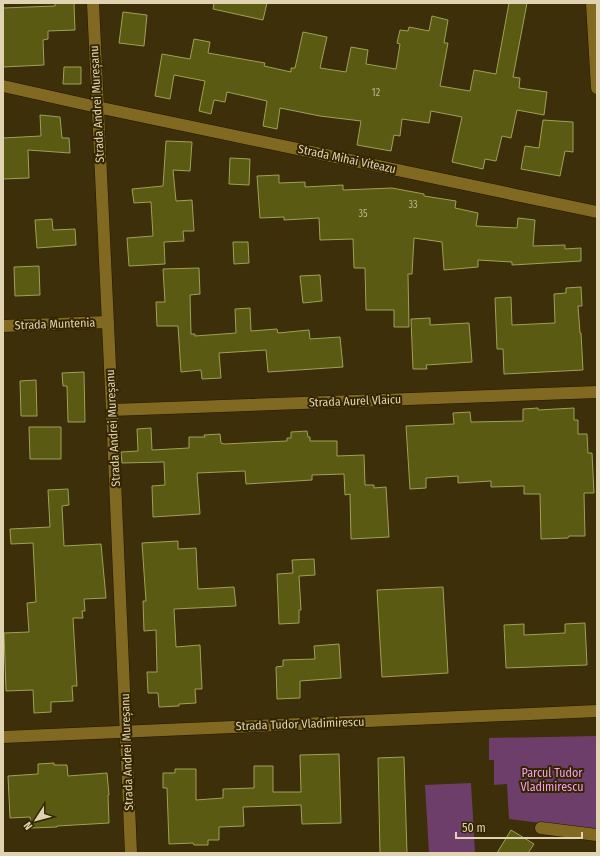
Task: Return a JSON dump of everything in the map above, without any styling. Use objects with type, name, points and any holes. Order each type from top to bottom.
[{"type":"street","name":"Strada Andrei Mureșanu","points":[[93,3],[131,853]]},
{"type":"street","points":[[592,3],[597,88]]},
{"type":"street","name":"Strada Mihai Viteazu","points":[[3,86],[597,212]]},
{"type":"street","name":"Strada Muntenia","points":[[3,326],[107,322]]},
{"type":"street","name":"Strada Aurel Vlaicu","points":[[112,410],[597,392]]},
{"type":"street","name":"Strada Tudor Vladimirescu","points":[[3,737],[597,712]]},
{"type":"street","points":[[541,828],[597,835]]},
{"type":"green space","name":"Parcul Tudor Vladimirescu","points":[[597,736],[597,830],[509,819],[507,784],[494,785],[494,760],[489,760],[489,738]]},
{"type":"green space","points":[[471,783],[475,853],[429,853],[425,785]]},
{"type":"building","points":[[55,3],[74,3],[75,30],[48,31],[48,39],[43,40],[44,65],[3,67],[3,8],[55,6]]},
{"type":"building","points":[[214,3],[267,3],[263,20],[213,9]]},
{"type":"building","points":[[509,3],[527,3],[513,77],[520,78],[519,88],[547,92],[544,115],[517,110],[511,138],[502,136],[496,161],[485,159],[483,169],[452,162],[462,117],[431,111],[429,123],[402,119],[400,136],[394,135],[391,151],[357,145],[361,121],[320,116],[280,108],[277,129],[263,126],[267,101],[227,92],[225,102],[214,100],[211,114],[199,111],[205,81],[174,75],[170,99],[155,96],[162,54],[190,59],[194,39],[210,42],[208,53],[265,63],[264,66],[291,72],[291,68],[295,68],[303,32],[327,37],[320,68],[346,72],[351,47],[368,50],[366,64],[396,69],[400,44],[397,43],[400,30],[408,31],[409,27],[429,31],[432,16],[448,20],[444,43],[448,43],[440,86],[470,91],[474,70],[496,74]]},
{"type":"building","points":[[123,12],[147,15],[144,46],[119,43]]},
{"type":"building","points":[[64,67],[81,67],[81,84],[63,84]]},
{"type":"building","points":[[40,115],[60,117],[62,138],[69,138],[70,153],[28,150],[29,178],[3,179],[3,138],[41,136]]},
{"type":"building","points":[[543,120],[573,122],[573,152],[565,151],[560,176],[521,169],[525,146],[539,148]]},
{"type":"building","points":[[166,141],[192,142],[190,171],[173,170],[176,201],[192,200],[194,231],[183,231],[184,241],[164,242],[165,264],[129,266],[127,238],[153,236],[151,202],[134,203],[132,189],[163,186]]},
{"type":"building","points":[[230,158],[250,159],[249,185],[229,184]]},
{"type":"building","points":[[279,175],[279,183],[305,182],[305,187],[343,185],[343,190],[392,188],[424,194],[424,196],[456,201],[455,208],[478,213],[476,226],[517,228],[518,218],[535,220],[533,246],[565,245],[565,249],[581,248],[581,261],[512,265],[512,262],[478,260],[478,267],[444,270],[442,242],[414,238],[412,274],[408,274],[409,327],[394,327],[394,310],[366,310],[365,268],[354,268],[353,239],[320,240],[319,218],[284,220],[284,217],[260,218],[257,176]]},
{"type":"building","points":[[52,219],[53,230],[75,229],[76,245],[37,248],[35,220]]},
{"type":"building","points":[[233,242],[248,242],[249,263],[234,264]]},
{"type":"building","points":[[39,266],[40,295],[15,296],[14,267]]},
{"type":"building","points":[[199,268],[200,294],[190,295],[191,334],[195,334],[195,336],[236,333],[235,309],[250,308],[251,331],[277,329],[278,333],[309,330],[310,339],[340,337],[343,367],[268,372],[266,350],[219,353],[221,378],[202,379],[201,370],[181,372],[178,326],[157,326],[156,302],[165,302],[163,269]]},
{"type":"building","points":[[320,275],[322,301],[303,303],[300,276]]},
{"type":"building","points":[[581,287],[582,306],[578,306],[583,370],[504,374],[503,349],[497,349],[495,298],[511,297],[512,325],[555,323],[554,294],[566,293],[566,288]]},
{"type":"building","points":[[430,318],[430,325],[469,323],[472,362],[426,365],[427,369],[413,369],[411,319]]},
{"type":"building","points":[[84,372],[85,422],[68,422],[67,386],[63,386],[62,373]]},
{"type":"building","points":[[36,380],[37,416],[21,416],[20,381]]},
{"type":"building","points":[[538,408],[538,410],[574,408],[574,420],[578,420],[578,434],[587,434],[588,453],[592,453],[594,493],[584,493],[585,536],[541,539],[540,494],[524,494],[524,486],[491,487],[491,481],[458,483],[458,476],[426,478],[426,488],[410,489],[406,426],[454,424],[453,413],[470,412],[471,422],[523,421],[523,409]]},
{"type":"building","points":[[29,427],[61,427],[61,459],[30,459]]},
{"type":"building","points":[[151,428],[152,450],[189,448],[189,437],[205,437],[204,435],[220,434],[221,443],[224,444],[287,441],[287,438],[291,438],[291,432],[307,431],[310,441],[337,441],[337,456],[364,455],[365,485],[374,485],[374,488],[386,487],[389,537],[351,539],[350,494],[345,495],[344,474],[312,475],[312,480],[246,484],[245,471],[197,473],[200,514],[153,517],[152,486],[165,485],[164,462],[122,463],[121,452],[138,451],[137,429]]},
{"type":"building","points":[[68,489],[69,505],[62,506],[64,546],[101,544],[106,598],[84,599],[85,611],[82,611],[83,618],[73,618],[77,686],[72,686],[73,701],[51,702],[51,712],[34,713],[33,690],[6,691],[4,633],[29,632],[27,603],[36,602],[33,543],[11,544],[10,529],[50,527],[48,490]]},
{"type":"building","points":[[178,541],[178,549],[196,548],[198,589],[234,587],[236,606],[174,609],[176,647],[200,645],[202,689],[195,689],[196,703],[159,707],[158,693],[148,693],[147,672],[157,672],[156,630],[144,631],[143,601],[146,601],[142,543]]},
{"type":"building","points":[[314,559],[315,575],[299,576],[301,610],[299,610],[299,623],[279,624],[277,574],[293,573],[292,560]]},
{"type":"building","points":[[443,587],[448,673],[382,677],[377,590]]},
{"type":"building","points":[[585,623],[587,665],[506,668],[504,625],[524,624],[524,635],[565,633],[565,624]]},
{"type":"building","points":[[339,644],[341,678],[300,681],[300,698],[277,699],[276,667],[283,666],[283,660],[315,659],[314,646]]},
{"type":"building","points":[[339,754],[341,823],[302,824],[301,805],[243,807],[244,826],[219,827],[219,840],[208,840],[208,845],[194,845],[193,843],[169,844],[167,788],[163,788],[163,773],[175,773],[175,769],[196,769],[196,800],[223,798],[223,789],[254,788],[254,766],[273,766],[273,792],[301,792],[300,755]]},
{"type":"building","points":[[404,757],[407,853],[380,853],[378,758]]},
{"type":"building","points":[[54,763],[54,765],[67,765],[68,776],[107,773],[109,823],[31,828],[30,817],[10,818],[8,776],[38,774],[38,764]]},
{"type":"building","points":[[511,830],[534,844],[528,853],[497,853]]}]
